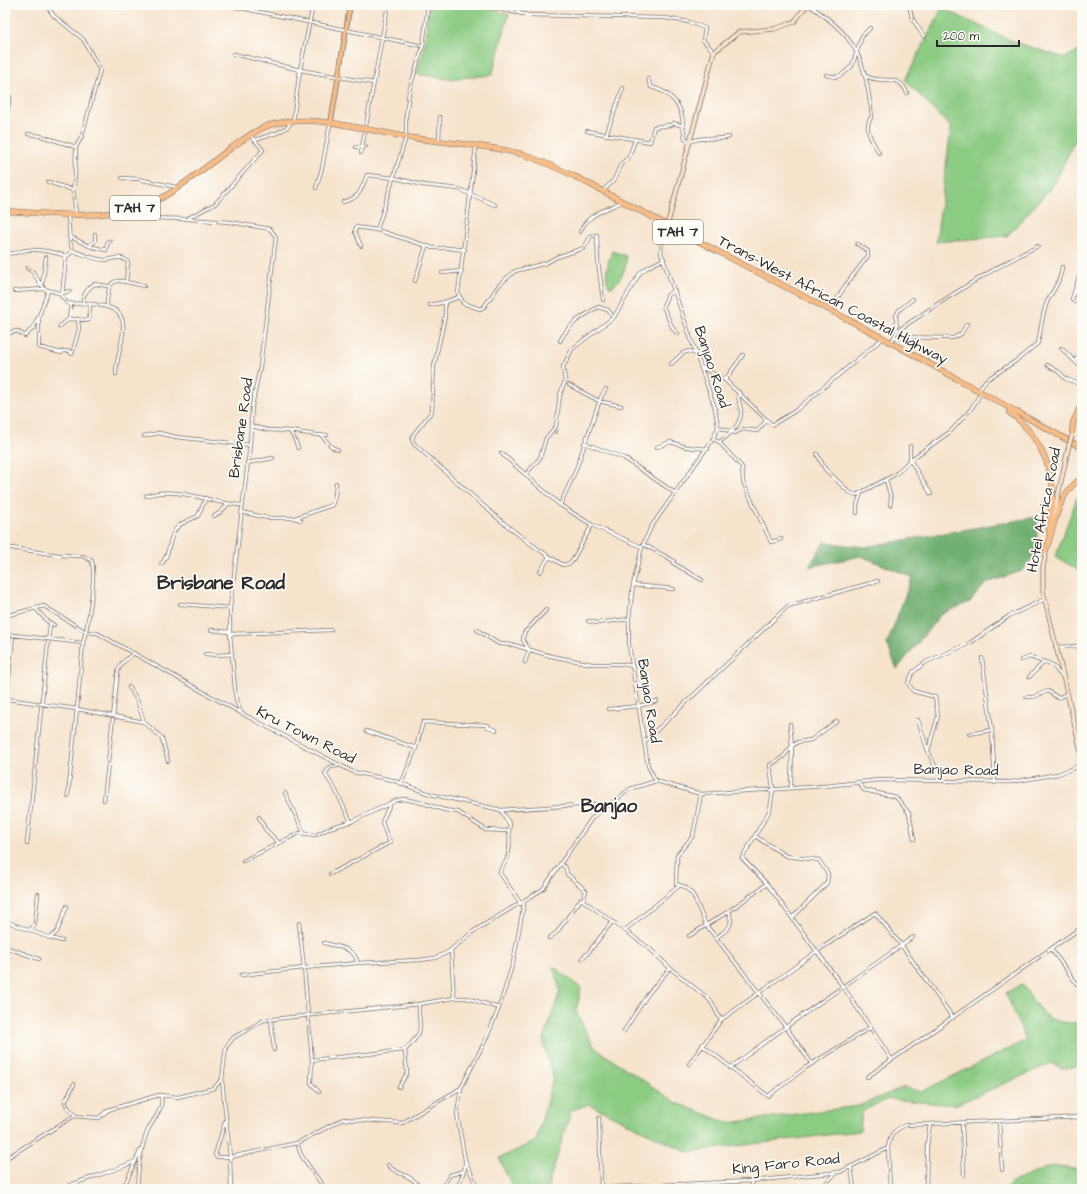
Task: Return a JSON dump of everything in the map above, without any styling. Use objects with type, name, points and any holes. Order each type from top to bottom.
[{"type":"highway","name":"Trans-West African Coastal Highway","points":[[5,211],[68,214],[116,212],[149,203],[177,188],[250,135],[270,125],[293,121],[330,122],[406,137],[502,150],[534,158],[602,191],[829,312],[883,338],[1080,446]]},
{"type":"highway","points":[[981,393],[1020,420],[1030,432],[1044,455],[1053,494],[1049,533]]},
{"type":"highway","points":[[1072,434],[1073,423],[1082,403]]},
{"type":"highway","points":[[1072,434],[1074,423],[1082,407]]},
{"type":"highway","points":[[1046,550],[1064,497],[1069,488],[1082,478]]},
{"type":"main road","points":[[330,122],[350,5]]},
{"type":"street","points":[[46,5],[54,16],[79,35],[99,66],[97,87],[89,106],[82,136],[76,147],[73,190],[76,214]]},
{"type":"street","points":[[226,5],[423,46]]},
{"type":"street","points":[[241,9],[242,5]]},
{"type":"street","points":[[255,140],[277,133],[286,128],[293,121],[300,70],[313,5]]},
{"type":"street","points":[[361,153],[388,5]]},
{"type":"street","points":[[376,230],[395,178],[398,159],[406,137],[406,116],[409,91],[423,46],[428,5]]},
{"type":"street","points":[[477,5],[528,15],[665,18],[680,20],[704,28],[703,40],[714,52]]},
{"type":"street","points":[[510,5],[514,12]]},
{"type":"street","points":[[667,226],[714,52],[739,32],[774,29],[794,22],[808,5],[827,17],[845,33],[856,51],[866,76],[872,116],[866,128],[879,152]]},
{"type":"street","points":[[909,5],[912,18],[924,37]]},
{"type":"street","points":[[826,75],[836,76],[844,74],[852,66],[862,36],[870,28]]},
{"type":"street","points":[[234,54],[300,70],[374,83]]},
{"type":"street","points":[[866,76],[879,80],[893,80],[904,86],[907,93]]},
{"type":"street","points":[[648,79],[651,87],[660,89],[675,100],[683,114],[684,138],[690,142]]},
{"type":"street","points":[[606,135],[623,88]]},
{"type":"street","points":[[5,96],[10,98],[7,113]]},
{"type":"street","points":[[438,142],[440,117]]},
{"type":"street","points":[[316,188],[324,161],[330,122]]},
{"type":"street","points":[[587,131],[650,142],[654,127],[671,125],[674,122],[683,126]]},
{"type":"street","points":[[28,134],[41,136],[76,147]]},
{"type":"street","points":[[188,218],[215,204],[263,150],[250,135]]},
{"type":"street","points":[[690,142],[703,138],[721,139],[729,137]]},
{"type":"street","points":[[602,191],[614,180],[621,164],[629,157],[635,140]]},
{"type":"street","points":[[356,147],[366,146]]},
{"type":"street","points":[[476,147],[459,297],[464,303],[480,309],[488,302],[499,285],[515,271],[546,263],[557,257],[584,248],[591,236],[597,235],[598,261],[603,300]]},
{"type":"street","points":[[343,202],[357,196],[367,175],[395,178],[459,189],[495,205]]},
{"type":"street","points":[[122,178],[138,178],[177,188]]},
{"type":"street","points":[[48,182],[73,190]]},
{"type":"street","points":[[580,232],[586,221],[595,214],[622,202]]},
{"type":"street","name":"Brisbane Road","points":[[116,212],[147,218],[188,218],[270,228],[276,237],[260,367],[252,406],[250,445],[230,608],[230,633],[236,700],[241,713]]},
{"type":"street","points":[[68,214],[69,235],[73,251]]},
{"type":"street","name":"Banjao Road","points":[[667,226],[660,245],[661,253],[715,408],[718,427],[708,449],[662,511],[642,546],[633,585],[629,619],[629,645],[648,766],[656,781],[701,794],[790,787],[825,786],[879,780],[995,783],[1016,782],[1051,776],[1082,765]]},
{"type":"street","points":[[361,246],[355,232],[356,227],[376,230],[433,248],[465,250]]},
{"type":"street","points":[[89,246],[95,241],[95,234]]},
{"type":"street","points":[[69,235],[89,246],[106,250],[108,241],[111,241]]},
{"type":"street","points":[[829,312],[845,286],[868,256],[868,251],[857,244]]},
{"type":"street","points":[[415,281],[426,246]]},
{"type":"street","points":[[891,343],[897,331],[931,307],[951,297],[1002,264],[1038,246]]},
{"type":"street","points":[[5,253],[12,255],[28,250],[58,253],[66,257]]},
{"type":"street","points":[[73,251],[66,257],[62,295],[64,301],[71,304],[84,303],[107,307],[116,310],[124,320],[116,374]]},
{"type":"street","points":[[73,251],[98,259],[125,259],[128,262],[126,282]]},
{"type":"street","points":[[42,286],[46,257]]},
{"type":"street","points":[[526,474],[540,458],[546,438],[556,426],[560,395],[565,381],[563,367],[572,349],[614,317],[640,273],[664,259]]},
{"type":"street","points":[[817,454],[825,469],[849,492],[856,495],[896,474],[910,460],[950,432],[971,409],[981,393],[986,380],[1016,361],[1038,343],[1042,316],[1060,280],[1062,267]]},
{"type":"street","points":[[27,268],[33,272],[44,289],[62,295]]},
{"type":"street","points":[[442,273],[462,271]]},
{"type":"street","points":[[1081,271],[1072,299],[1073,301],[1082,305]]},
{"type":"street","points":[[107,307],[108,286],[114,281],[144,286]]},
{"type":"street","points":[[84,303],[83,300],[87,290],[94,284],[108,286]]},
{"type":"street","points":[[14,291],[44,289]]},
{"type":"street","points":[[62,295],[70,290]]},
{"type":"street","points":[[5,338],[9,333],[17,331],[25,336],[34,327],[48,291]]},
{"type":"street","points":[[675,292],[668,294],[663,306],[673,329],[678,334]]},
{"type":"street","points":[[430,305],[459,297]]},
{"type":"street","points":[[897,331],[896,316],[899,310],[913,299]]},
{"type":"street","points":[[445,302],[445,316],[434,366],[432,411],[417,428],[412,440],[414,444],[452,479],[538,551],[565,566],[571,563],[592,525]]},
{"type":"street","points":[[59,327],[69,318],[71,304]]},
{"type":"street","points":[[69,318],[89,320],[90,304]]},
{"type":"street","points":[[560,341],[566,329],[571,324],[598,307],[608,310],[614,317]]},
{"type":"street","points":[[39,316],[38,347],[61,353],[63,351],[69,351],[72,354],[79,329],[78,319]]},
{"type":"street","points":[[894,337],[953,338],[961,334],[966,324]]},
{"type":"street","points":[[701,367],[726,380],[772,425],[795,411],[883,338]]},
{"type":"street","points":[[1061,348],[1082,368]]},
{"type":"street","points":[[671,364],[683,353],[688,351],[696,354]]},
{"type":"street","points":[[1075,361],[1082,352]]},
{"type":"street","points":[[726,380],[743,355]]},
{"type":"street","points":[[1047,365],[1066,379],[1082,384]]},
{"type":"street","points":[[569,385],[599,401],[621,406]]},
{"type":"street","points":[[560,505],[575,472],[599,401],[606,389]]},
{"type":"street","points":[[719,442],[732,432],[741,412],[737,398],[739,392]]},
{"type":"street","points":[[718,427],[735,433],[743,429],[757,431],[766,420]]},
{"type":"street","points":[[251,426],[268,430],[327,435]]},
{"type":"street","points":[[290,431],[296,440],[298,448]]},
{"type":"street","points":[[144,436],[159,433],[176,437],[250,445]]},
{"type":"street","name":"Hotel Africa Road","points":[[1072,434],[1049,533],[1042,582],[1055,647],[1082,756]]},
{"type":"street","points":[[321,435],[332,447],[338,450]]},
{"type":"street","points":[[713,439],[719,442],[742,467],[743,482],[771,542],[781,539]]},
{"type":"street","points":[[657,447],[670,442],[687,447],[708,449]]},
{"type":"street","points":[[584,443],[624,458],[675,493]]},
{"type":"street","points":[[910,446],[910,460],[931,494]]},
{"type":"street","points":[[501,453],[560,505],[592,525],[642,546],[673,562],[702,580]]},
{"type":"street","points":[[247,463],[273,458]]},
{"type":"street","points":[[886,480],[891,498],[890,505]]},
{"type":"street","points":[[295,518],[332,505],[335,496],[336,483]]},
{"type":"street","points":[[146,496],[155,493],[176,492],[228,505],[242,505]]},
{"type":"street","points":[[857,513],[857,505],[861,492]]},
{"type":"street","points":[[161,564],[166,560],[174,531],[182,524],[198,516],[207,499]]},
{"type":"street","points":[[214,516],[228,505]]},
{"type":"street","points":[[242,512],[268,518],[295,518],[301,520]]},
{"type":"street","points":[[5,546],[58,555],[83,556],[92,561],[93,572],[86,632],[83,643],[68,796]]},
{"type":"street","points":[[540,572],[549,557]]},
{"type":"street","points":[[644,742],[788,606],[878,581]]},
{"type":"street","points":[[633,585],[674,589]]},
{"type":"street","points":[[928,751],[938,716],[935,697],[914,691],[908,683],[913,672],[926,662],[970,643],[1009,616],[1045,599]]},
{"type":"street","points":[[180,604],[230,608]]},
{"type":"street","name":"Kru Town Road","points":[[35,609],[44,606],[86,632],[97,632],[241,713],[339,766],[353,772],[375,776],[430,794],[501,810],[595,804],[604,809]]},
{"type":"street","points":[[5,616],[35,609],[50,624],[54,625]]},
{"type":"street","points":[[525,662],[529,650],[523,640],[524,633],[546,610]]},
{"type":"street","points":[[588,621],[597,622],[629,619]]},
{"type":"street","points":[[27,844],[50,624]]},
{"type":"street","points":[[211,630],[230,633],[331,630]]},
{"type":"street","points":[[477,630],[499,644],[514,645],[529,650],[592,664],[622,664],[632,666]]},
{"type":"street","points":[[5,634],[83,643]]},
{"type":"street","points":[[5,712],[13,635]]},
{"type":"street","points":[[1055,647],[1082,646]]},
{"type":"street","points":[[104,800],[118,671],[122,663],[134,653]]},
{"type":"street","points":[[205,654],[232,654]]},
{"type":"street","points":[[1022,660],[1030,657],[1050,663],[1055,666],[1062,676]]},
{"type":"street","points":[[982,658],[992,730],[995,783]]},
{"type":"street","points":[[1029,677],[1044,662]]},
{"type":"street","points":[[129,687],[136,700],[144,722],[162,738],[168,761]]},
{"type":"street","points":[[1026,697],[1033,698],[1048,691],[1058,698],[1066,694]]},
{"type":"street","points":[[6,699],[77,709],[144,722]]},
{"type":"street","points":[[609,709],[639,706],[657,701]]},
{"type":"street","points":[[918,720],[928,751],[942,781]]},
{"type":"street","points":[[837,721],[811,740],[798,742],[792,746],[783,757],[770,764],[773,789],[770,810],[742,858],[767,884],[817,951],[871,1027],[892,1060]]},
{"type":"street","points":[[401,784],[416,748],[423,722],[488,726],[496,730]]},
{"type":"street","points":[[790,724],[792,746],[790,787]]},
{"type":"street","points":[[366,730],[416,748]]},
{"type":"street","points":[[969,734],[992,730]]},
{"type":"street","points":[[339,766],[330,767],[325,774],[335,789],[350,822]]},
{"type":"street","points":[[241,975],[357,963],[435,958],[451,950],[474,931],[543,889],[592,818],[630,790],[656,781]]},
{"type":"street","points":[[857,782],[864,790],[896,796],[909,813],[914,839]]},
{"type":"street","points":[[285,793],[304,833]]},
{"type":"street","points":[[701,794],[693,836],[677,856],[676,884],[685,887],[693,895],[706,925],[785,1026],[812,1064]]},
{"type":"street","points":[[243,861],[279,843],[304,833],[316,835],[332,827],[350,822],[390,803],[404,799],[444,810],[458,812],[486,830],[509,830]]},
{"type":"street","points":[[330,874],[391,842],[388,839],[382,822],[390,803]]},
{"type":"street","points":[[478,1189],[465,1160],[457,1114],[461,1088],[486,1039],[499,1008],[513,963],[522,903],[500,873],[507,860],[510,839],[510,825],[501,810]]},
{"type":"street","points":[[259,818],[265,829],[279,843]]},
{"type":"street","points":[[755,836],[786,856],[819,860],[828,874],[827,883],[792,918]]},
{"type":"street","points":[[561,864],[566,868],[567,874],[586,892],[583,900]]},
{"type":"street","points":[[689,936],[729,911],[767,884]]},
{"type":"street","points":[[624,930],[679,886]]},
{"type":"street","points":[[30,930],[35,924],[38,894]]},
{"type":"street","points":[[548,938],[557,932],[581,898],[649,948],[670,968],[710,1000],[721,1020]]},
{"type":"street","points":[[50,938],[57,932],[67,906]]},
{"type":"street","points":[[716,938],[731,925],[732,922],[729,911]]},
{"type":"street","points":[[689,1064],[721,1020],[817,951],[875,913],[902,946],[953,1018]]},
{"type":"street","points":[[5,921],[62,941]]},
{"type":"street","points":[[582,958],[588,953],[612,922]]},
{"type":"street","points":[[299,923],[312,1060],[311,1083],[319,1092]]},
{"type":"street","points":[[867,1077],[1082,927]]},
{"type":"street","points":[[730,1068],[785,1026],[844,988],[913,938]]},
{"type":"street","points":[[324,943],[352,952],[357,959],[357,963]]},
{"type":"street","points":[[5,947],[39,959]]},
{"type":"street","points":[[1051,949],[1077,984]]},
{"type":"street","points":[[451,950],[454,998]]},
{"type":"street","points":[[624,1031],[648,994],[670,968]]},
{"type":"street","points":[[231,1189],[230,1158],[222,1080],[226,1047],[233,1038],[264,1020],[419,1004],[454,998],[467,998],[499,1008]]},
{"type":"street","points":[[312,1060],[405,1050],[418,1038],[422,1028],[419,1014],[419,1004]]},
{"type":"street","points":[[272,1019],[274,1050]]},
{"type":"street","points":[[702,1045],[768,1096],[812,1064],[871,1027]]},
{"type":"street","points":[[399,1086],[408,1073],[405,1050]]},
{"type":"street","points":[[5,1159],[74,1116],[99,1118],[108,1110],[159,1095],[178,1097],[214,1088],[222,1080]]},
{"type":"street","points":[[74,1084],[66,1102],[68,1108],[76,1116]]},
{"type":"street","points":[[226,1121],[220,1134],[215,1155],[217,1157],[230,1158],[297,1143],[343,1120],[402,1124],[461,1088]]},
{"type":"street","points":[[123,1189],[148,1130],[160,1110],[162,1100],[159,1095]]},
{"type":"street","points":[[890,1189],[888,1148],[895,1129],[906,1125],[1082,1117]]},
{"type":"street","points":[[599,1118],[602,1188]]},
{"type":"street","points":[[999,1121],[1002,1170]]},
{"type":"street","points":[[962,1123],[964,1175]]},
{"type":"street","points":[[926,1189],[927,1146],[930,1124]]},
{"type":"street","points":[[297,1143],[301,1155],[325,1189]]},
{"type":"street","points":[[137,1189],[142,1147]]},
{"type":"street","name":"King Faro Road","points":[[569,1189],[751,1181],[836,1172],[851,1168],[888,1148]]},
{"type":"street","points":[[457,1189],[464,1171],[465,1160]]},
{"type":"street","points":[[68,1186],[92,1176],[117,1170],[136,1161]]},
{"type":"street","points":[[388,1165],[392,1170],[415,1180],[421,1189]]},
{"type":"street","points":[[851,1168],[854,1189]]},
{"type":"street","points":[[441,1189],[450,1176],[464,1171]]},
{"type":"street","points":[[820,1189],[836,1172]]},
{"type":"street","points":[[751,1181],[751,1189]]},
{"type":"street","points":[[717,1189],[718,1182]]},
{"type":"green space","points":[[429,5],[471,5],[509,14],[492,75],[448,79],[416,74],[424,51]]},
{"type":"green space","points":[[942,8],[1012,41],[1065,58],[1082,49],[1082,140],[1074,142],[1055,183],[1007,236],[936,242],[951,128],[905,80]]},
{"type":"green space","points":[[612,251],[626,256],[626,261],[620,278],[610,288],[607,275]]},
{"type":"green space","points":[[1077,498],[1082,499],[1082,572],[1055,557]]},
{"type":"green space","points":[[1037,517],[1037,552],[1022,571],[986,583],[970,602],[941,614],[897,669],[887,644],[912,577],[861,556],[809,567],[824,542],[864,547]]},
{"type":"green space","points":[[553,966],[581,988],[576,1012],[595,1048],[677,1103],[728,1123],[858,1106],[904,1087],[921,1092],[1026,1040],[1006,993],[1022,984],[1039,1009],[1045,1015],[1060,1022],[1082,1022],[1082,1065],[1062,1069],[1052,1063],[955,1105],[888,1099],[862,1111],[860,1131],[687,1152],[588,1104],[571,1111],[547,1189],[513,1189],[499,1158],[536,1141],[553,1078],[543,1042],[560,991]]},
{"type":"green space","points":[[1052,1166],[1082,1170],[1082,1189],[1004,1189],[1010,1183]]},
{"type":"waterway","points":[[1078,59],[1082,57]]},
{"type":"district","name":"Brisbane Road","points":[[221,583]]},
{"type":"district","name":"Banjao","points":[[609,806]]}]
